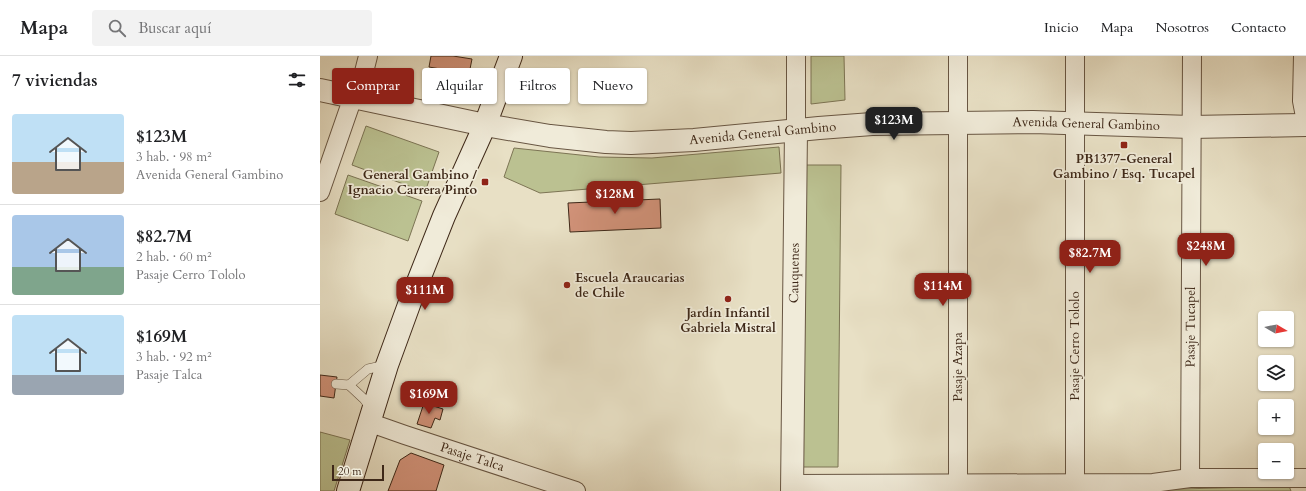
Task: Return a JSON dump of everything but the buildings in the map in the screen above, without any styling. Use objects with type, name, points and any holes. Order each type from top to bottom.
[{"type":"street","points":[[365,68],[368,56]]},
{"type":"street","points":[[348,491],[387,365],[444,216],[485,125],[511,56]]},
{"type":"street","name":"Cauquenes","points":[[792,487],[796,56]]},
{"type":"street","name":"Pasaje Azapa","points":[[958,56],[958,487]]},
{"type":"street","name":"Pasaje Cerro Tololo","points":[[1075,56],[1075,487]]},
{"type":"street","name":"Pasaje Tucapel","points":[[1190,478],[1192,56]]},
{"type":"street","points":[[1303,56],[1302,101],[1306,122]]},
{"type":"street","name":"Avenida General Gambino","points":[[320,90],[332,93]]},
{"type":"street","points":[[320,192],[351,104]]},
{"type":"street","name":"Avenida General Gambino","points":[[386,104],[485,125],[579,139],[631,143],[701,140],[872,124],[1075,123],[1191,127],[1306,126]]},
{"type":"street","name":"Pasaje Talca","points":[[370,416],[405,435],[576,491]]},
{"type":"street","points":[[792,487],[1075,487],[1153,483],[1190,478],[1306,478]]},
{"type":"street","points":[[1303,491],[1306,486]]},
{"type":"lane","points":[[349,385],[368,369],[387,365]]},
{"type":"lane","points":[[336,384],[349,385],[364,399],[370,416]]},
{"type":"green space","points":[[811,56],[844,56],[845,100],[811,104]]},
{"type":"green space","points":[[366,126],[439,152],[425,192],[352,165]]},
{"type":"green space","points":[[779,147],[781,173],[540,193],[504,177],[514,148],[599,157],[652,158]]},
{"type":"green space","points":[[804,165],[841,165],[838,467],[801,467]]},
{"type":"green space","points":[[348,175],[422,201],[408,241],[335,214]]},
{"type":"green space","points":[[320,432],[350,440],[334,491],[320,491]]},
{"type":"green space","points":[[1289,486],[1291,491],[1083,491],[1083,489],[1181,489]]},
{"type":"place","name":"PB1377-General Gambino / Esq. Tucapel","points":[[1124,145]]},
{"type":"place","name":"General Gambino / Ignacio Carrera Pinto","points":[[485,182]]},
{"type":"place","name":"Escuela Araucarias de Chile","points":[[567,285]]},
{"type":"place","name":"Jardín Infantil Gabriela Mistral","points":[[728,299]]}]
